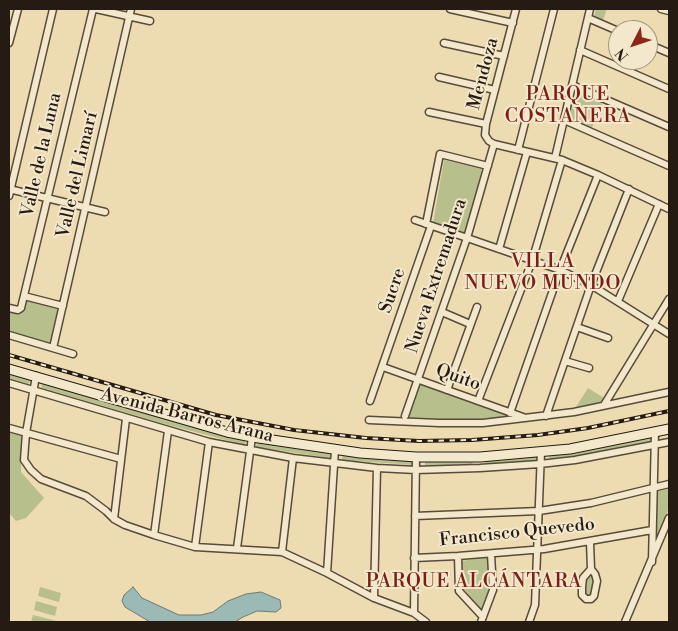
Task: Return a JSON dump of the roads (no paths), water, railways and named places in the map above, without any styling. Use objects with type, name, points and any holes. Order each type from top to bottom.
[{"type":"main road","name":"Avenida Barros Arana","points":[[9,369],[227,432],[360,453],[416,457],[480,457],[570,449],[669,429]]},
{"type":"street","points":[[9,42],[18,9]]},
{"type":"street","points":[[53,9],[9,192],[105,212]]},
{"type":"street","points":[[94,9],[150,21]]},
{"type":"street","name":"Valle de la Luna","points":[[9,308],[18,310],[21,308],[94,9]]},
{"type":"street","name":"Valle del Limarí","points":[[54,348],[132,9]]},
{"type":"street","points":[[450,9],[513,22]]},
{"type":"street","name":"Mendoza","points":[[494,144],[487,138],[486,124],[516,9]]},
{"type":"street","points":[[518,150],[554,9]]},
{"type":"street","points":[[478,401],[532,261],[547,209],[564,120],[590,9]]},
{"type":"street","points":[[661,9],[669,11]]},
{"type":"street","points":[[588,18],[608,27]]},
{"type":"street","points":[[444,43],[504,56]]},
{"type":"street","points":[[580,50],[669,90]]},
{"type":"street","points":[[440,77],[495,90]]},
{"type":"street","points":[[572,85],[669,127]]},
{"type":"street","points":[[429,112],[486,124]]},
{"type":"street","points":[[564,120],[669,166]]},
{"type":"street","points":[[494,144],[558,159],[598,175],[669,209]]},
{"type":"street","name":"Nueva Extremadura","points":[[404,416],[467,238],[494,144]]},
{"type":"street","points":[[498,249],[527,152]]},
{"type":"street","name":"Sucre","points":[[370,401],[383,367],[429,225],[440,154],[488,166]]},
{"type":"street","points":[[510,413],[560,270],[598,175]]},
{"type":"street","points":[[546,416],[591,285],[629,189]]},
{"type":"street","points":[[618,301],[658,204]]},
{"type":"street","points":[[415,220],[560,270],[591,285],[669,334]]},
{"type":"street","points":[[24,296],[63,306]]},
{"type":"street","points":[[604,405],[669,299]]},
{"type":"street","points":[[447,390],[477,307]]},
{"type":"street","points":[[442,312],[470,324]]},
{"type":"street","points":[[577,327],[608,338]]},
{"type":"street","points":[[9,335],[73,354]]},
{"type":"street","points":[[565,360],[590,368]]},
{"type":"street","name":"Quito","points":[[383,367],[524,418]]},
{"type":"street","points":[[36,376],[26,432],[24,460],[35,475],[41,479],[86,496],[106,511],[114,520],[125,526],[154,535],[195,547],[282,552],[374,598],[414,613],[426,622]]},
{"type":"street","name":"Avenida Barros Arana","points":[[9,383],[126,419],[210,442],[294,458],[377,468],[416,470],[540,464],[576,460],[669,442]]},
{"type":"street","points":[[369,420],[477,423],[574,412],[669,392]]},
{"type":"street","points":[[114,520],[126,419]]},
{"type":"street","points":[[9,428],[121,459]]},
{"type":"street","points":[[154,535],[168,431]]},
{"type":"street","points":[[652,562],[655,432]]},
{"type":"street","points":[[237,548],[252,437]]},
{"type":"street","points":[[195,547],[210,442]]},
{"type":"street","points":[[327,573],[335,450]]},
{"type":"street","points":[[529,622],[535,605],[541,452]]},
{"type":"street","points":[[414,613],[416,457]]},
{"type":"street","points":[[480,457],[480,468]]},
{"type":"street","points":[[282,552],[294,458]]},
{"type":"street","points":[[374,598],[377,468]]},
{"type":"street","points":[[415,516],[539,511],[591,502],[669,484]]},
{"type":"street","points":[[625,622],[669,518]]},
{"type":"street","name":"Francisco Quevedo","points":[[414,558],[536,550],[652,530]]},
{"type":"street","points":[[590,542],[591,569]]},
{"type":"street","points":[[482,620],[493,590],[491,554]]},
{"type":"street","points":[[458,556],[459,590],[482,620]]},
{"type":"water","points":[[133,587],[142,598],[179,615],[201,615],[213,612],[228,601],[246,594],[261,592],[280,600],[281,608],[276,612],[257,611],[235,622],[150,622],[125,607],[122,601],[124,595]]},
{"type":"railway","points":[[9,355],[216,415],[294,430],[366,438],[419,441],[472,440],[538,435],[588,428],[669,411]]},
{"type":"district","name":"PARQUE COSTANERA","points":[[568,106]]},
{"type":"district","name":"VILLA NUEVO MUNDO","points":[[543,273]]},
{"type":"district","name":"PARQUE ALCÁNTARA","points":[[474,582]]}]
